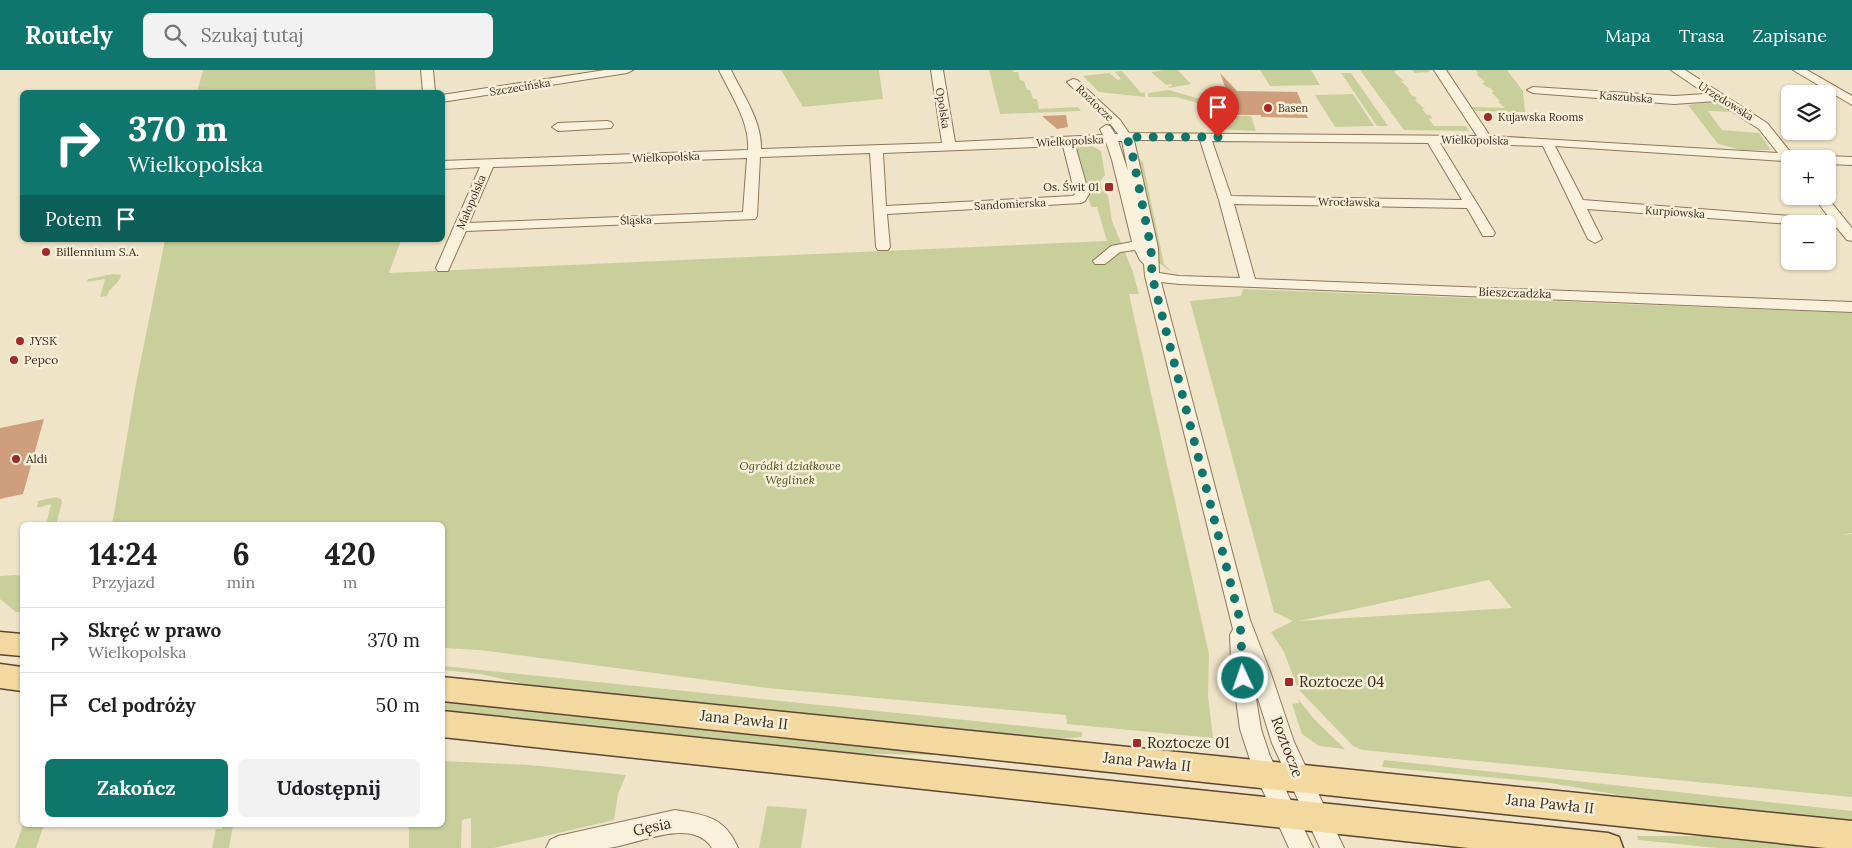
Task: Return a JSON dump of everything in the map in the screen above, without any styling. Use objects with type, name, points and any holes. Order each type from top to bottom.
[{"type":"main road","points":[[0,643],[20,645]]},
{"type":"main road","points":[[0,676],[20,678]]},
{"type":"main road","name":"Jana Pawła II","points":[[445,689],[1852,836]]},
{"type":"main road","points":[[445,724],[1608,848]]},
{"type":"street","points":[[427,70],[430,90]]},
{"type":"street","name":"Szczecińska","points":[[445,99],[627,70]]},
{"type":"street","points":[[726,70],[754,128],[754,154]]},
{"type":"street","name":"Opolska","points":[[937,70],[949,146]]},
{"type":"street","points":[[1440,70],[1486,140]]},
{"type":"street","name":"Urzędowska","points":[[1677,70],[1763,126],[1782,150]]},
{"type":"street","points":[[1799,70],[1852,101]]},
{"type":"street","name":"Roztocze","points":[[1153,278],[1151,248],[1131,147],[1111,117],[1069,78],[1111,139],[1117,152],[1128,211],[1138,245],[1153,278],[1240,620],[1261,674],[1283,743],[1332,848]]},
{"type":"street","name":"Kaszubska","points":[[1533,90],[1674,100],[1719,97]]},
{"type":"street","points":[[558,127],[607,125]]},
{"type":"street","name":"Wielkopolska","points":[[445,165],[1068,142],[1126,137],[1486,140],[1547,142],[1781,157]]},
{"type":"street","points":[[1205,137],[1226,200],[1249,283]]},
{"type":"street","points":[[1432,140],[1488,233]]},
{"type":"street","name":"Sandomierska","points":[[880,210],[1076,200],[1082,194],[1068,142]]},
{"type":"street","points":[[1547,142],[1596,238]]},
{"type":"street","points":[[876,149],[882,247]]},
{"type":"street","name":"Śląska","points":[[461,227],[750,216],[754,154]]},
{"type":"street","points":[[1836,160],[1852,161]]},
{"type":"street","name":"Małopolska","points":[[443,268],[488,163]]},
{"type":"street","name":"Wrocławska","points":[[1226,200],[1471,204]]},
{"type":"street","name":"Kurpiowska","points":[[1578,204],[1842,224]]},
{"type":"street","points":[[1827,205],[1852,236]]},
{"type":"street","points":[[1100,261],[1116,249],[1138,245]]},
{"type":"street","name":"Bieszczadzka","points":[[1153,278],[1852,307]]},
{"type":"street","name":"Roztocze","points":[[1240,620],[1243,678],[1254,740],[1266,774],[1301,848]]},
{"type":"street","name":"Gęsia","points":[[558,848],[675,821],[699,825],[721,840]]},
{"type":"green space","points":[[203,70],[375,70],[376,90],[198,90]]},
{"type":"green space","points":[[781,70],[879,70],[883,99],[803,107]]},
{"type":"green space","points":[[989,70],[1013,70],[1018,72],[1020,80],[1024,81],[1033,99],[1037,99],[1039,109],[1078,107],[1081,111],[1000,114]]},
{"type":"green space","points":[[1178,70],[1191,84],[1169,88],[1172,86],[1171,84],[1166,85],[1151,72]]},
{"type":"green space","points":[[1260,70],[1311,70],[1320,85],[1270,86]]},
{"type":"green space","points":[[1360,70],[1397,70],[1394,72],[1404,81],[1401,81],[1410,90],[1408,90],[1412,96],[1415,96],[1417,99],[1415,100],[1425,109],[1422,109],[1427,115],[1430,115],[1432,118],[1429,119],[1434,126],[1466,126],[1469,131],[1404,130]]},
{"type":"green space","points":[[1412,70],[1429,70],[1430,72],[1415,73]]},
{"type":"green space","points":[[1476,70],[1507,70],[1523,91],[1525,112],[1475,111],[1472,107],[1505,108],[1491,92],[1494,92],[1493,90],[1482,83],[1485,82],[1476,74],[1478,74]]},
{"type":"green space","points":[[1122,71],[1141,93],[1145,92],[1145,97],[1099,92],[1083,76],[1109,73],[1118,80],[1121,79],[1115,72]]},
{"type":"green space","points":[[1341,73],[1351,73],[1388,126],[1377,126]]},
{"type":"green space","points":[[1169,90],[1215,105],[1209,106],[1176,97],[1148,97],[1148,93]]},
{"type":"green space","points":[[1353,94],[1374,126],[1335,127],[1315,95]]},
{"type":"green space","points":[[1712,102],[1721,104],[1734,112],[1708,111],[1722,130],[1759,133],[1771,150],[1742,150],[1718,144],[1688,105]]},
{"type":"green space","points":[[1206,116],[1218,116],[1221,121],[1229,123],[1236,121],[1236,116],[1251,116],[1256,131],[1215,129]]},
{"type":"green space","name":"Ogródki działkowe Węglinek","points":[[1080,144],[1088,144],[1101,151],[1105,175],[1100,182],[1102,190],[1108,195],[1112,221],[1133,272],[1139,294],[1129,294],[1209,654],[1208,696],[1213,738],[1067,724],[1066,715],[767,688],[479,650],[445,648],[445,522],[113,522],[135,389],[165,242],[400,242],[389,273],[1107,241],[1097,207],[1091,207],[1075,148]]},
{"type":"green space","points":[[1136,154],[1143,163],[1164,264],[1173,273],[1159,263]]},
{"type":"green space","points":[[113,274],[121,275],[119,281],[107,296],[100,297],[105,279],[87,282],[88,279]]},
{"type":"green space","points":[[1243,289],[1852,313],[1852,533],[1843,535],[1852,534],[1852,797],[1362,750],[1353,746],[1298,689],[1284,652],[1271,632],[1293,621],[1274,612],[1190,301],[1241,296]],"holes":[[[1489,580],[1512,608],[1299,621]]]},
{"type":"green space","points":[[56,497],[61,499],[62,502],[57,522],[47,522],[51,504],[37,508],[38,501]]},
{"type":"green space","points":[[0,576],[20,576],[20,612],[16,612],[0,599]]},
{"type":"green space","points":[[445,666],[1082,732],[1082,737],[1046,740],[550,690],[481,674],[445,670]]},
{"type":"green space","points":[[445,698],[934,751],[933,755],[840,753],[445,712]]},
{"type":"green space","points":[[1298,699],[1315,720],[1345,749],[1319,746],[1302,734],[1292,704],[1299,703]]},
{"type":"green space","points":[[1384,760],[1852,811],[1852,825],[1670,804],[1550,783],[1382,767]]},
{"type":"green space","points":[[445,761],[529,765],[626,775],[618,794],[614,820],[494,848],[471,848],[471,818],[462,820],[461,848],[409,848],[409,827],[445,827]]},
{"type":"green space","points":[[767,806],[807,809],[801,848],[759,848]]},
{"type":"green space","points":[[22,827],[43,827],[36,848],[15,848]]},
{"type":"green space","points":[[222,827],[233,827],[229,848],[212,848],[216,829],[222,829]]},
{"type":"green space","points":[[1637,836],[1741,836],[1852,848],[1717,848],[1638,840]]},
{"type":"building","name":"Basen","points":[[1220,73],[1237,91],[1297,92],[1308,118],[1235,115]]},
{"type":"building","points":[[1066,115],[1068,127],[1057,129],[1042,116]]},
{"type":"building","name":"Aldi","points":[[44,419],[23,494],[0,499],[0,428]]},
{"type":"place","name":"Basen","points":[[1268,108]]},
{"type":"place","name":"Kujawska Rooms","points":[[1488,117]]},
{"type":"place","name":"Os. Świt 01","points":[[1109,187]]},
{"type":"place","name":"Billennium S.A.","points":[[46,252]]},
{"type":"place","name":"JYSK","points":[[20,341]]},
{"type":"place","name":"Pepco","points":[[14,360]]},
{"type":"place","name":"Aldi","points":[[16,459]]},
{"type":"place","name":"Roztocze 04","points":[[1289,682]]},
{"type":"place","name":"Roztocze 01","points":[[1137,743]]},
{"type":"route","points":[[1218,137],[1126,137],[1131,147],[1151,248],[1150,267],[1152,276],[1240,620],[1243,678]]}]
